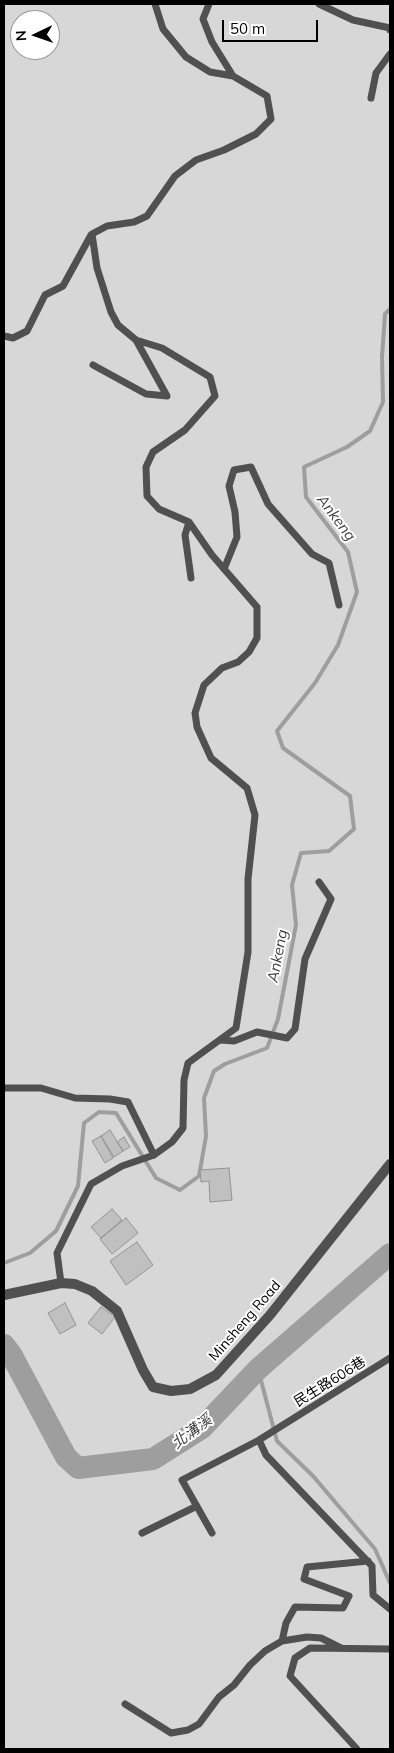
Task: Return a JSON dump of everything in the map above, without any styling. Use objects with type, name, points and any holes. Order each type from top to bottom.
[{"type":"street","name":"Minsheng Road","points":[[4,1296],[61,1283],[75,1284],[92,1291],[117,1311],[143,1370],[153,1387],[171,1391],[190,1389],[216,1375],[270,1315],[390,1164]]},
{"type":"lane","points":[[4,336],[13,338],[27,331],[45,295],[63,286],[92,234],[107,226],[134,222],[147,216],[175,176],[196,160],[224,150],[256,134],[271,119],[267,96],[233,76],[210,72],[186,57],[163,29],[155,4]]},
{"type":"lane","points":[[210,4],[203,19],[212,42],[233,76]]},
{"type":"lane","points":[[318,4],[353,20],[390,28],[390,30]]},
{"type":"lane","points":[[371,98],[376,73],[390,54]]},
{"type":"lane","points":[[92,234],[97,268],[111,312],[118,325],[136,340],[167,396],[146,394],[93,365]]},
{"type":"lane","points":[[61,1283],[57,1253],[90,1184],[122,1166],[154,1155],[172,1142],[183,1128],[184,1080],[188,1063],[236,1028],[248,952],[248,879],[255,815],[247,788],[211,758],[197,727],[195,713],[204,685],[222,668],[238,662],[249,652],[257,638],[257,607],[224,569],[189,522],[159,509],[147,496],[146,467],[154,452],[185,430],[215,396],[210,377],[162,348],[136,340]]},
{"type":"lane","points":[[224,569],[237,537],[235,512],[229,486],[234,470],[252,467],[268,504],[312,554],[329,563],[339,606]]},
{"type":"lane","points":[[189,522],[184,535],[191,578]]},
{"type":"lane","points":[[220,1040],[234,1041],[257,1032],[287,1038],[295,1029],[305,959],[331,899],[319,882]]},
{"type":"lane","points":[[4,1088],[41,1088],[75,1098],[110,1099],[128,1102],[154,1155]]},
{"type":"lane","name":"民生路606巷","points":[[197,1506],[182,1480],[259,1440],[390,1358]]},
{"type":"lane","points":[[259,1440],[266,1455],[372,1566],[372,1595],[390,1609]]},
{"type":"lane","points":[[142,1533],[197,1506],[212,1533]]},
{"type":"lane","points":[[282,1641],[286,1623],[295,1607],[343,1608],[349,1596],[304,1578],[307,1567],[368,1561]]},
{"type":"lane","points":[[126,1704],[171,1733],[188,1730],[199,1724],[219,1697],[234,1685],[250,1665],[282,1641],[307,1637],[321,1638],[343,1649]]},
{"type":"lane","points":[[357,1749],[290,1676],[295,1658],[310,1648],[390,1649]]},
{"type":"shaded area","points":[[4,4],[390,4],[390,1749],[4,1749]]},
{"type":"building","points":[[110,1130],[123,1151],[114,1157],[101,1136]]},
{"type":"building","points":[[101,1136],[113,1158],[105,1163],[92,1141]]},
{"type":"building","points":[[124,1137],[130,1147],[123,1151],[117,1142]]},
{"type":"building","points":[[229,1168],[232,1200],[210,1202],[209,1181],[201,1182],[200,1170]]},
{"type":"building","points":[[112,1209],[122,1220],[101,1238],[91,1227]]},
{"type":"building","points":[[126,1218],[138,1233],[112,1254],[100,1239]]},
{"type":"building","points":[[137,1242],[153,1265],[126,1285],[110,1261]]},
{"type":"building","points":[[65,1303],[76,1325],[60,1334],[48,1313]]},
{"type":"building","points":[[101,1307],[115,1317],[102,1334],[88,1323]]},
{"type":"waterway","name":"Ankeng","points":[[4,1263],[30,1253],[56,1231],[78,1186],[84,1123],[99,1112],[116,1113],[156,1178],[180,1190],[199,1176],[206,1136],[204,1098],[214,1071],[225,1064],[267,1048],[278,1019],[296,925],[292,885],[301,853],[329,851],[354,829],[350,796],[283,748],[277,731],[315,683],[338,645],[357,592],[348,552],[306,497],[304,467],[347,447],[370,431],[383,402],[382,357],[385,314],[390,309]]},
{"type":"waterway","name":"北溝溪","points":[[4,1345],[11,1354],[66,1457],[78,1468],[153,1459],[202,1428],[258,1369],[390,1254]]},
{"type":"waterway","points":[[258,1369],[277,1441],[313,1476],[375,1549],[390,1583]]}]
